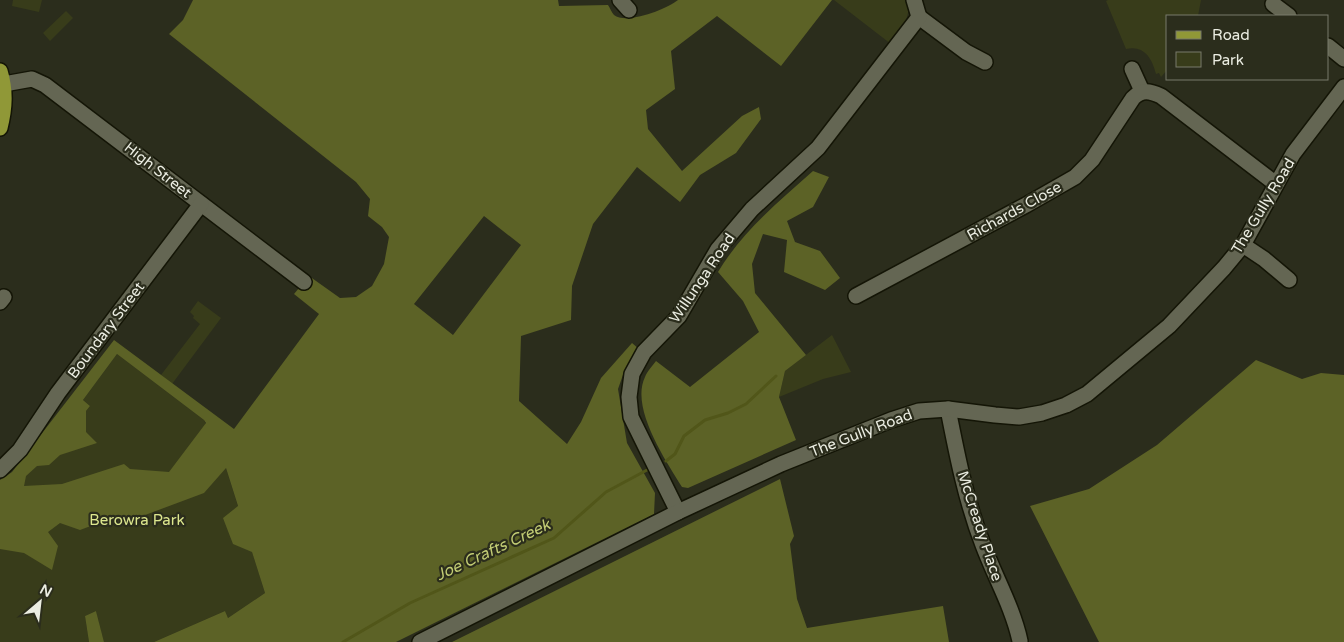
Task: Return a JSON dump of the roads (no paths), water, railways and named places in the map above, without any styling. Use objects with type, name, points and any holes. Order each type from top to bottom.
[{"type":"main road","points":[[0,128],[4,114],[6,92],[2,77]]},
{"type":"street","points":[[914,0],[919,17],[966,52],[985,62]]},
{"type":"street","points":[[1273,4],[1288,15]]},
{"type":"street","name":"Willunga Road","points":[[678,512],[631,417],[629,397],[632,374],[644,352],[679,316],[718,249],[752,209],[818,148],[919,17]]},
{"type":"street","points":[[1329,47],[1344,59]]},
{"type":"street","points":[[1132,69],[1142,91],[1151,91],[1161,96],[1276,184]]},
{"type":"street","name":"High Street","points":[[2,77],[32,79],[44,85],[304,282]]},
{"type":"street","name":"The Gully Road","points":[[420,642],[678,512],[776,466],[891,420],[919,411],[948,409],[1019,417],[1058,408],[1087,394],[1169,326],[1224,268],[1243,245],[1293,154],[1344,87]]},
{"type":"street","name":"Richards Close","points":[[856,296],[1026,206],[1075,177],[1092,160],[1133,98],[1142,91]]},
{"type":"street","name":"Boundary Street","points":[[0,470],[13,458],[58,392],[201,204]]},
{"type":"street","points":[[1243,245],[1264,259],[1289,280]]},
{"type":"street","name":"McCready Place","points":[[948,409],[967,498],[983,545],[1016,625],[1020,642]]},
{"type":"waterway","name":"Joe Crafts Creek","points":[[666,461],[675,454],[684,436],[705,420],[728,413],[746,404],[776,376]]},
{"type":"waterway","name":"Joe Crafts Creek","points":[[343,642],[410,603],[554,538],[606,492],[647,470]]},
{"type":"park label","name":"Berowra Park","points":[[137,520]]}]
